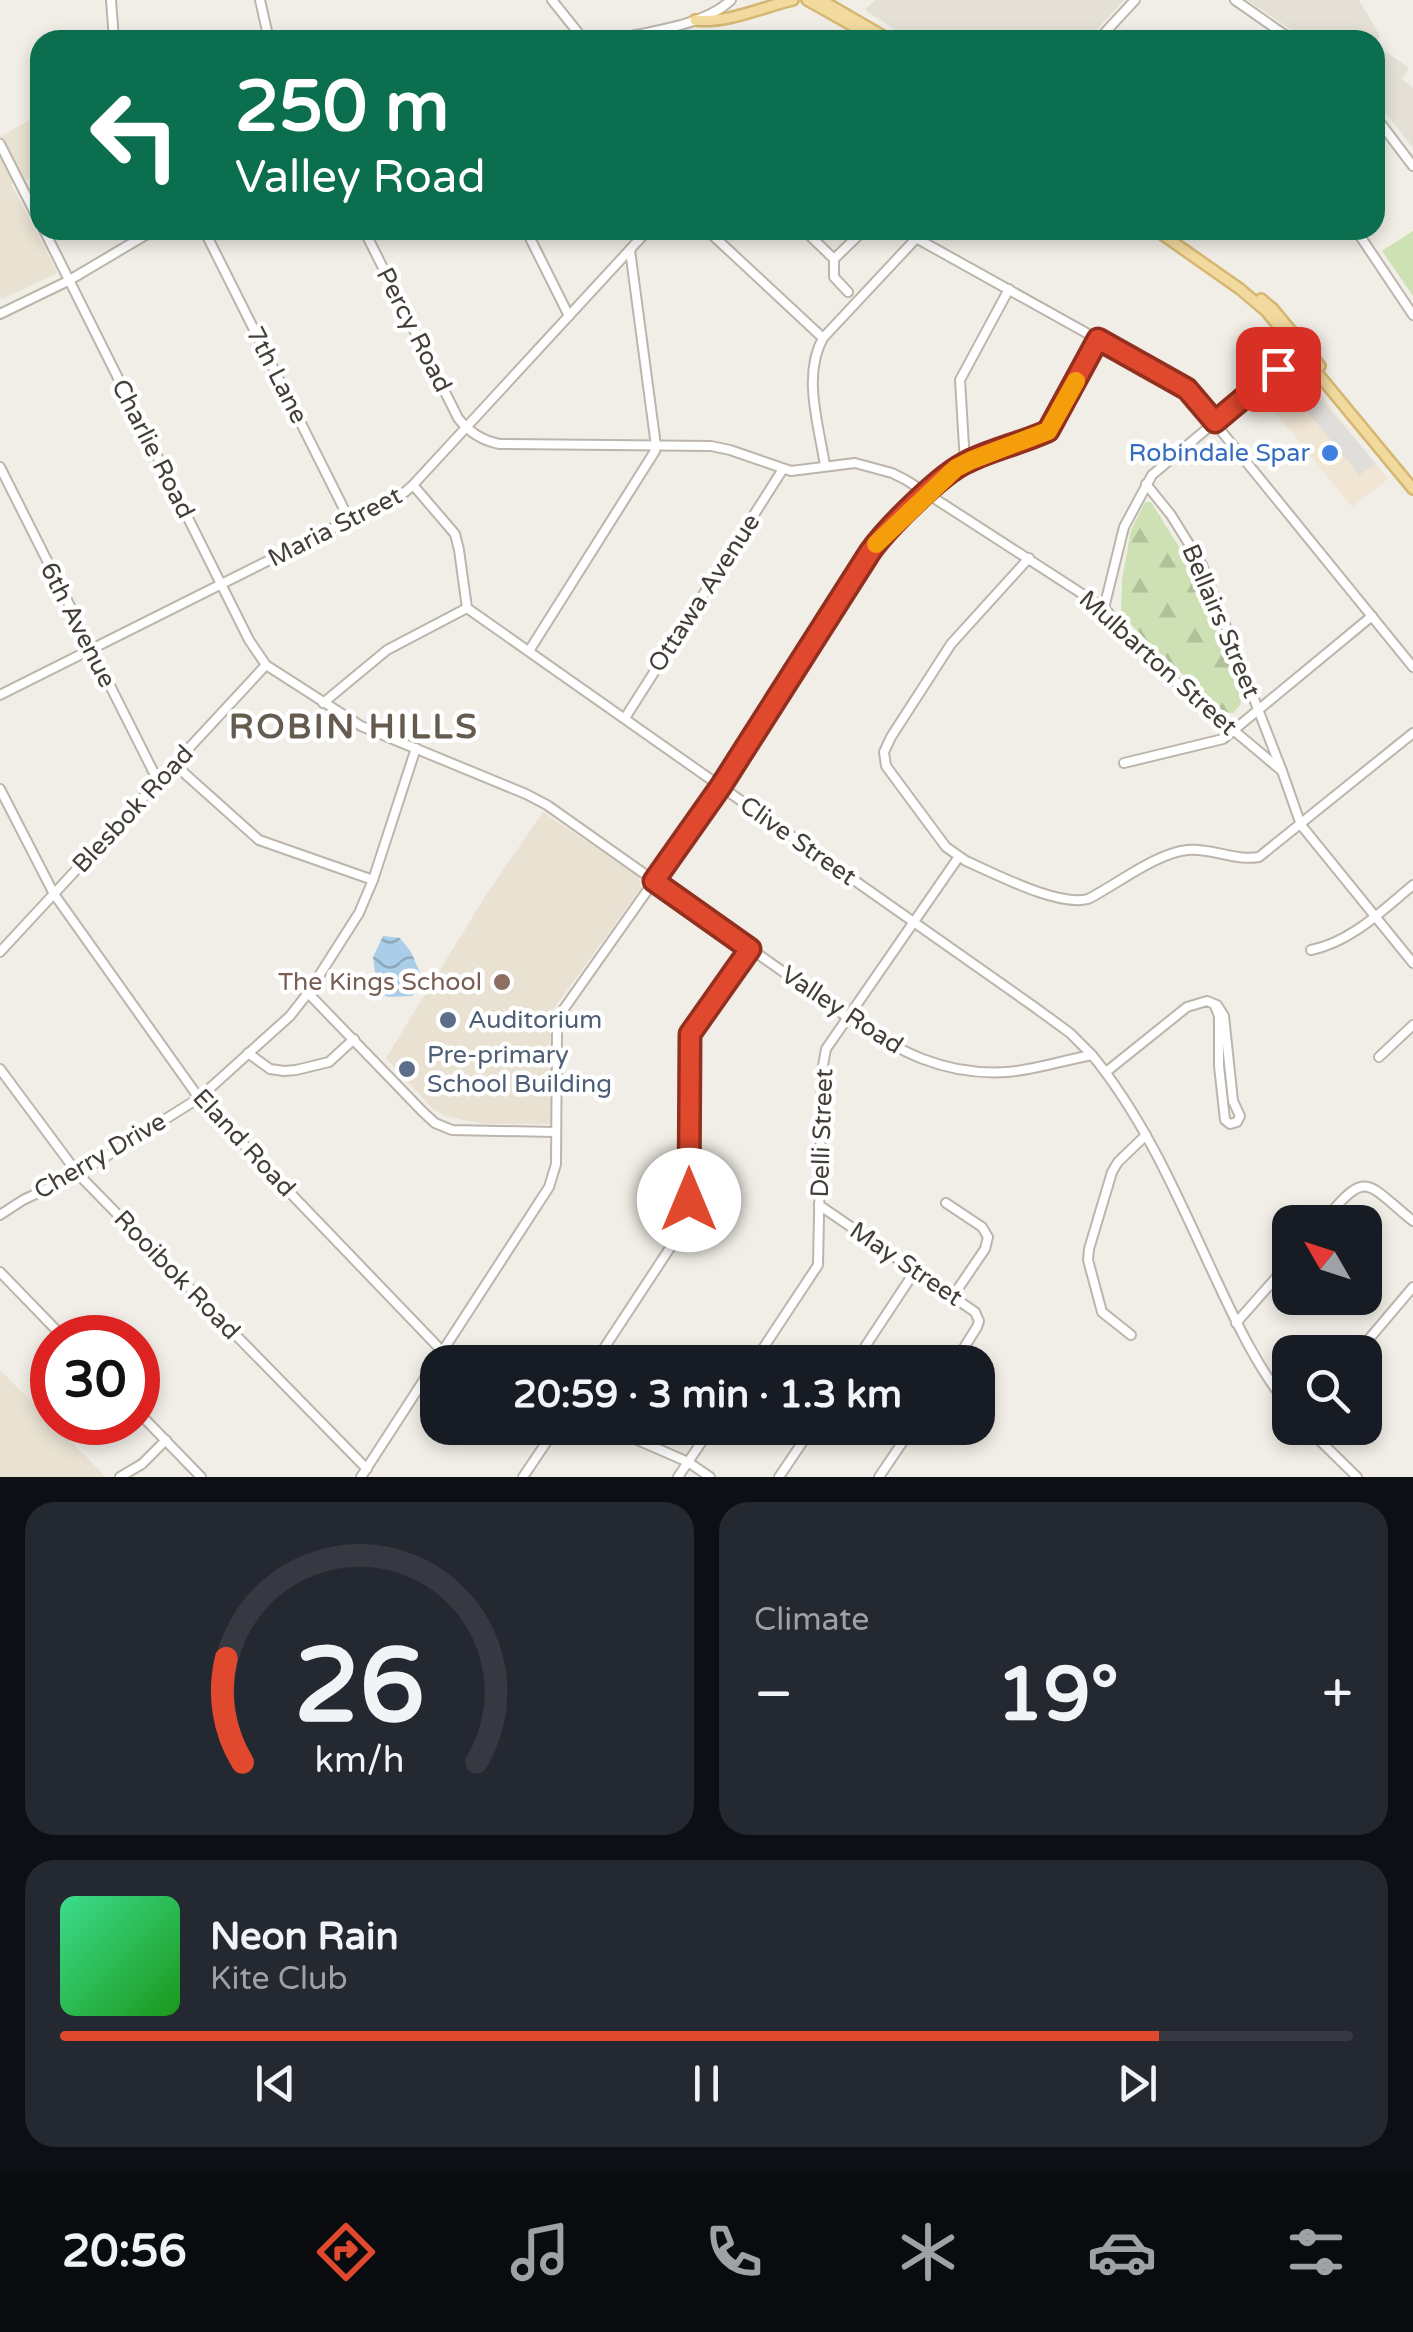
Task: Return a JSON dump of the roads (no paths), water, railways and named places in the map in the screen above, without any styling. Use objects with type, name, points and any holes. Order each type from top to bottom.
[{"type":"main road","points":[[695,20],[721,18],[792,0]]},
{"type":"main road","points":[[807,0],[860,30]]},
{"type":"main road","points":[[821,0],[873,30]]},
{"type":"main road","points":[[1173,240],[1247,294],[1302,348],[1413,489]]},
{"type":"street","points":[[111,0],[113,30]]},
{"type":"street","points":[[260,0],[265,30]]},
{"type":"street","points":[[552,0],[576,30]]},
{"type":"street","points":[[654,30],[695,20],[730,0]]},
{"type":"street","points":[[1108,30],[1136,0]]},
{"type":"street","points":[[1235,0],[1278,30]]},
{"type":"street","points":[[1385,129],[1413,166]]},
{"type":"street","points":[[0,144],[30,203]]},
{"type":"street","name":"Charlie Road","points":[[49,240],[249,640],[266,665]]},
{"type":"street","points":[[0,314],[68,281],[137,240]]},
{"type":"street","name":"7th Lane","points":[[209,240],[350,521]]},
{"type":"street","name":"Percy Road","points":[[369,240],[466,428]]},
{"type":"street","points":[[531,240],[569,316]]},
{"type":"street","name":"Maria Street","points":[[0,696],[413,486],[639,240]]},
{"type":"street","points":[[718,240],[823,338]]},
{"type":"street","points":[[814,240],[834,259]]},
{"type":"street","points":[[848,292],[834,277],[834,259],[854,240]]},
{"type":"street","points":[[824,466],[812,364],[823,338],[914,240]]},
{"type":"street","points":[[920,240],[1187,389],[1413,666]]},
{"type":"street","points":[[1363,240],[1413,315]]},
{"type":"street","points":[[529,651],[656,446],[630,250]]},
{"type":"street","points":[[964,463],[960,380],[1009,289]]},
{"type":"street","points":[[448,1345],[546,1195],[556,1164],[560,1013],[721,786],[870,552],[964,463],[1048,431],[1098,339]]},
{"type":"street","points":[[1104,608],[1124,527],[1157,469],[1302,348]]},
{"type":"street","name":"Mulbarton Street","points":[[466,428],[500,444],[717,447],[783,469],[799,471],[846,462],[897,475],[1104,608],[1150,660],[1282,771]]},
{"type":"street","name":"6th Avenue","points":[[0,467],[158,782]]},
{"type":"street","name":"Ottawa Avenue","points":[[624,718],[783,469]]},
{"type":"street","name":"Bellairs Street","points":[[1146,484],[1171,514],[1202,564],[1301,825],[1413,963]]},
{"type":"street","points":[[323,703],[387,650],[468,608],[455,534],[413,486]]},
{"type":"street","points":[[1029,558],[951,644],[884,752],[884,762],[895,778],[958,858],[1074,902],[1088,899],[1177,852],[1195,850],[1236,858],[1259,857],[1413,733]]},
{"type":"street","name":"Clive Street","points":[[468,608],[1063,1028],[1092,1054]]},
{"type":"street","points":[[1124,763],[1220,740],[1372,616]]},
{"type":"street","name":"Valley Road","points":[[266,665],[370,730],[539,800],[898,1050],[952,1068],[1008,1072],[1092,1054]]},
{"type":"street","name":"Blesbok Road","points":[[0,952],[266,665]]},
{"type":"street","name":"Cherry Drive","points":[[0,1215],[78,1174],[199,1098],[290,1016],[359,912],[416,748]]},
{"type":"street","points":[[174,764],[260,840],[373,880]]},
{"type":"street","name":"Eland Road","points":[[0,788],[54,894],[199,1098],[436,1345]]},
{"type":"street","name":"Delli Street","points":[[765,1345],[816,1270],[823,1061],[829,1044],[958,858]]},
{"type":"street","points":[[1312,950],[1375,917],[1413,885]]},
{"type":"street","points":[[606,1345],[685,1225],[689,1200],[690,1034],[750,949]]},
{"type":"street","points":[[308,993],[441,1126],[452,1130],[556,1132]]},
{"type":"street","points":[[1106,1072],[1187,1007],[1214,1004],[1224,1016],[1233,1101],[1239,1121],[1232,1124],[1225,1118],[1220,1016],[1214,1004]]},
{"type":"street","points":[[1379,1057],[1413,1026]]},
{"type":"street","points":[[248,1054],[270,1069],[296,1070],[329,1062],[354,1039]]},
{"type":"street","points":[[1092,1054],[1146,1136],[1236,1323],[1272,1384]]},
{"type":"street","name":"Rooibok Road","points":[[0,1069],[78,1174],[364,1473]]},
{"type":"street","points":[[1132,1336],[1100,1308],[1088,1254],[1112,1172],[1146,1136]]},
{"type":"street","points":[[1337,1205],[1356,1187],[1370,1187],[1413,1221]]},
{"type":"street","points":[[946,1202],[982,1226],[988,1237],[985,1250],[953,1296]]},
{"type":"street","name":"May Street","points":[[820,1205],[977,1315],[978,1324],[966,1345]]},
{"type":"street","points":[[865,1345],[915,1271]]},
{"type":"street","points":[[0,1272],[42,1315]]},
{"type":"street","points":[[1236,1323],[1272,1282]]},
{"type":"street","points":[[1372,1335],[1413,1286]]},
{"type":"street","points":[[364,1473],[420,1387]]},
{"type":"street","points":[[160,1434],[202,1477]]},
{"type":"street","points":[[120,1477],[142,1464],[166,1440]]},
{"type":"street","points":[[524,1477],[545,1445]]},
{"type":"street","points":[[649,1445],[688,1462],[710,1477]]},
{"type":"street","points":[[678,1477],[700,1445]]},
{"type":"street","points":[[780,1477],[801,1445]]},
{"type":"street","points":[[880,1477],[901,1445]]},
{"type":"street","points":[[1324,1445],[1357,1477]]},
{"type":"water","points":[[383,936],[400,938],[411,952],[424,982],[412,996],[388,997],[377,991],[373,957]]},
{"type":"place","name":"Robindale Spar","points":[[1330,453]]},
{"type":"place","name":"The Kings School","points":[[502,982]]},
{"type":"place","name":"Auditorium","points":[[448,1020]]},
{"type":"place","name":"Pre-primary School Building","points":[[407,1069]]},
{"type":"district","name":"ROBIN HILLS","points":[[354,727]]}]
